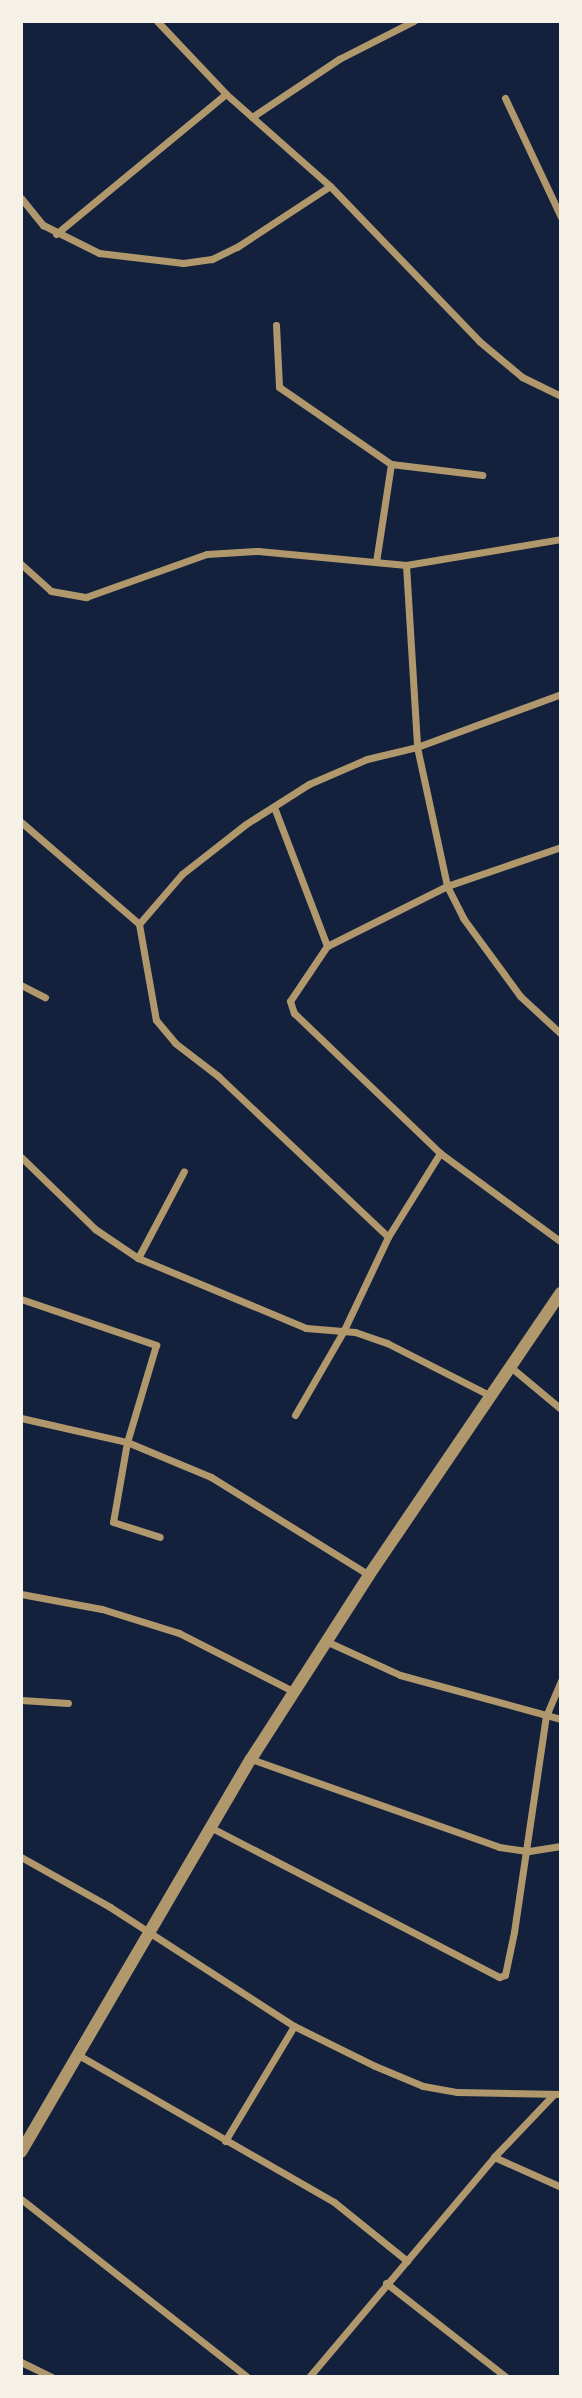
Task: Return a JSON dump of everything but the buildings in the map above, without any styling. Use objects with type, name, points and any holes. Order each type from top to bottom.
[{"type":"street","points":[[157,21],[226,94],[330,186],[479,341],[522,377],[561,396]]},
{"type":"street","points":[[252,117],[340,59],[414,21]]},
{"type":"street","points":[[57,234],[226,94]]},
{"type":"street","points":[[505,98],[561,217]]},
{"type":"street","points":[[21,198],[57,234],[99,253],[135,260],[183,263],[212,259],[330,186]]},
{"type":"street","points":[[276,325],[279,387],[391,464],[482,475]]},
{"type":"street","points":[[376,562],[391,464]]},
{"type":"street","points":[[21,564],[51,590],[86,597],[207,554],[258,551],[406,565],[561,539]]},
{"type":"street","points":[[406,565],[417,747],[447,886],[463,918],[520,996],[561,1034]]},
{"type":"street","points":[[139,924],[182,874],[309,784],[367,759],[417,747],[561,694]]},
{"type":"street","points":[[274,807],[327,946]]},
{"type":"street","points":[[21,822],[139,924],[156,1020],[175,1043],[218,1076],[388,1237]]},
{"type":"street","points":[[561,847],[447,886],[327,946],[296,987],[290,1001],[294,1013],[440,1153],[561,1241]]},
{"type":"street","points":[[21,985],[45,997]]},
{"type":"street","points":[[295,1415],[344,1330],[388,1237],[440,1153]]},
{"type":"street","points":[[21,1157],[95,1229],[138,1258],[306,1328],[344,1330],[387,1343],[492,1397]]},
{"type":"street","points":[[138,1258],[184,1171]]},
{"type":"street","points":[[21,2152],[80,2056],[209,1827],[251,1759],[369,1575],[513,1369],[561,1293]]},
{"type":"street","points":[[21,1299],[153,1341],[156,1351],[127,1442],[113,1525],[160,1537]]},
{"type":"street","points":[[513,1369],[561,1409]]},
{"type":"street","points":[[21,1418],[127,1442],[231,1488],[369,1575]]},
{"type":"street","points":[[21,1594],[102,1609],[179,1633],[295,1692]]},
{"type":"street","points":[[328,1642],[400,1675],[561,1719]]},
{"type":"street","points":[[209,1827],[499,1977],[505,1975],[528,1851],[546,1716],[561,1681]]},
{"type":"street","points":[[21,1700],[68,1703]]},
{"type":"street","points":[[251,1759],[468,1838],[528,1851],[561,1846]]},
{"type":"street","points":[[21,1857],[294,2026],[423,2086],[457,2092],[557,2095]]},
{"type":"street","points":[[225,2141],[294,2026]]},
{"type":"street","points":[[80,2056],[334,2202],[407,2261]]},
{"type":"street","points":[[309,2377],[494,2157],[557,2095]]},
{"type":"street","points":[[494,2157],[561,2187]]},
{"type":"street","points":[[21,2199],[247,2377]]},
{"type":"street","points":[[386,2283],[506,2377]]},
{"type":"street","points":[[21,2362],[51,2377]]}]
